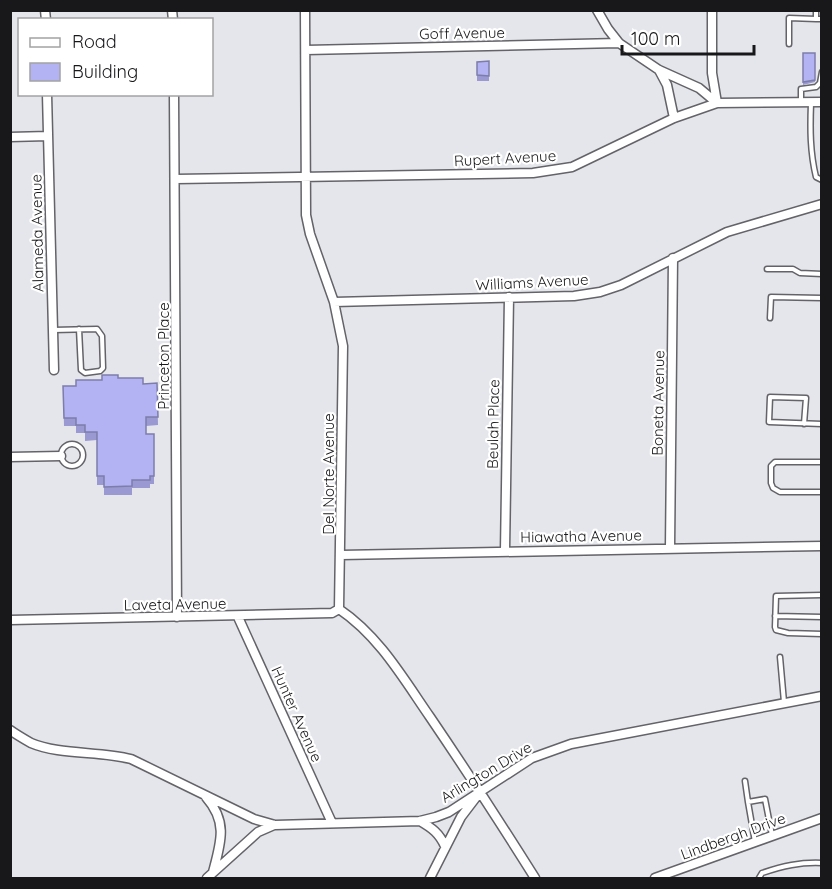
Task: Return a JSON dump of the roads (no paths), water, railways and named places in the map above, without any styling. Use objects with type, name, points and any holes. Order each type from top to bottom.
[{"type":"street","name":"Del Norte Avenue","points":[[305,10],[306,215],[310,234],[334,302],[343,346],[339,609]]},
{"type":"street","points":[[597,10],[619,43],[659,70],[699,88],[717,103]]},
{"type":"street","points":[[712,10],[712,73],[717,103]]},
{"type":"street","name":"Goff Avenue","points":[[306,50],[619,43]]},
{"type":"street","points":[[659,70],[667,85],[674,118]]},
{"type":"street","name":"Alameda Avenue","points":[[47,96],[54,370]]},
{"type":"street","name":"Princeton Place","points":[[174,96],[177,617]]},
{"type":"street","name":"Rupert Avenue","points":[[176,179],[533,173],[572,167],[674,118],[717,103],[822,102]]},
{"type":"street","points":[[10,137],[48,136]]},
{"type":"street","name":"Williams Avenue","points":[[334,302],[574,296],[600,292],[621,285],[727,232],[822,204]]},
{"type":"street","name":"Boneta Avenue","points":[[670,548],[673,258]]},
{"type":"street","name":"Beulah Place","points":[[505,551],[509,297]]},
{"type":"street","points":[[10,457],[61,456]]},
{"type":"street","name":"Hiawatha Avenue","points":[[341,555],[822,546]]},
{"type":"street","points":[[339,609],[374,638],[480,791],[535,879]]},
{"type":"street","name":"Laveta Avenue","points":[[10,620],[238,617],[332,613],[339,609]]},
{"type":"street","name":"Hunter Avenue","points":[[238,617],[332,823]]},
{"type":"street","name":"Arlington Drive","points":[[10,730],[32,743],[47,748],[115,755],[131,759],[254,819],[275,825],[420,821],[450,812],[532,758],[561,747],[822,696]]},
{"type":"street","points":[[430,879],[461,817],[480,791]]},
{"type":"street","points":[[203,793],[218,810],[221,828],[219,850],[210,875]]},
{"type":"street","name":"Lindbergh Drive","points":[[654,879],[822,818]]},
{"type":"street","points":[[420,821],[432,827],[445,846]]},
{"type":"street","points":[[210,875],[258,832],[275,825]]},
{"type":"lane","points":[[789,44],[789,18],[819,19],[816,10]]},
{"type":"lane","points":[[801,102],[801,89],[816,87],[820,82],[822,72]]},
{"type":"lane","points":[[811,102],[812,160],[816,177],[822,180]]},
{"type":"lane","points":[[767,269],[794,269],[800,273],[822,274]]},
{"type":"lane","points":[[770,318],[771,297],[822,298]]},
{"type":"lane","points":[[53,330],[79,329],[97,329],[102,336],[103,368],[100,371],[85,373],[81,370],[79,329]]},
{"type":"lane","points":[[804,424],[806,398],[770,397],[769,422],[804,424],[822,424]]},
{"type":"lane","points":[[68,445],[76,445],[82,453],[81,460],[73,466],[66,465],[61,456],[63,449],[68,445]]},
{"type":"lane","points":[[822,462],[775,462],[771,466],[771,475],[773,488],[780,492],[822,492]]},
{"type":"lane","points":[[822,595],[776,596],[775,616],[775,627],[779,632],[822,634]]},
{"type":"lane","points":[[775,616],[822,617]]},
{"type":"lane","points":[[780,657],[784,703]]},
{"type":"lane","points":[[745,781],[755,842]]},
{"type":"lane","points":[[748,802],[765,800],[773,836]]},
{"type":"lane","points":[[759,879],[762,873],[787,865],[822,862]]}]
